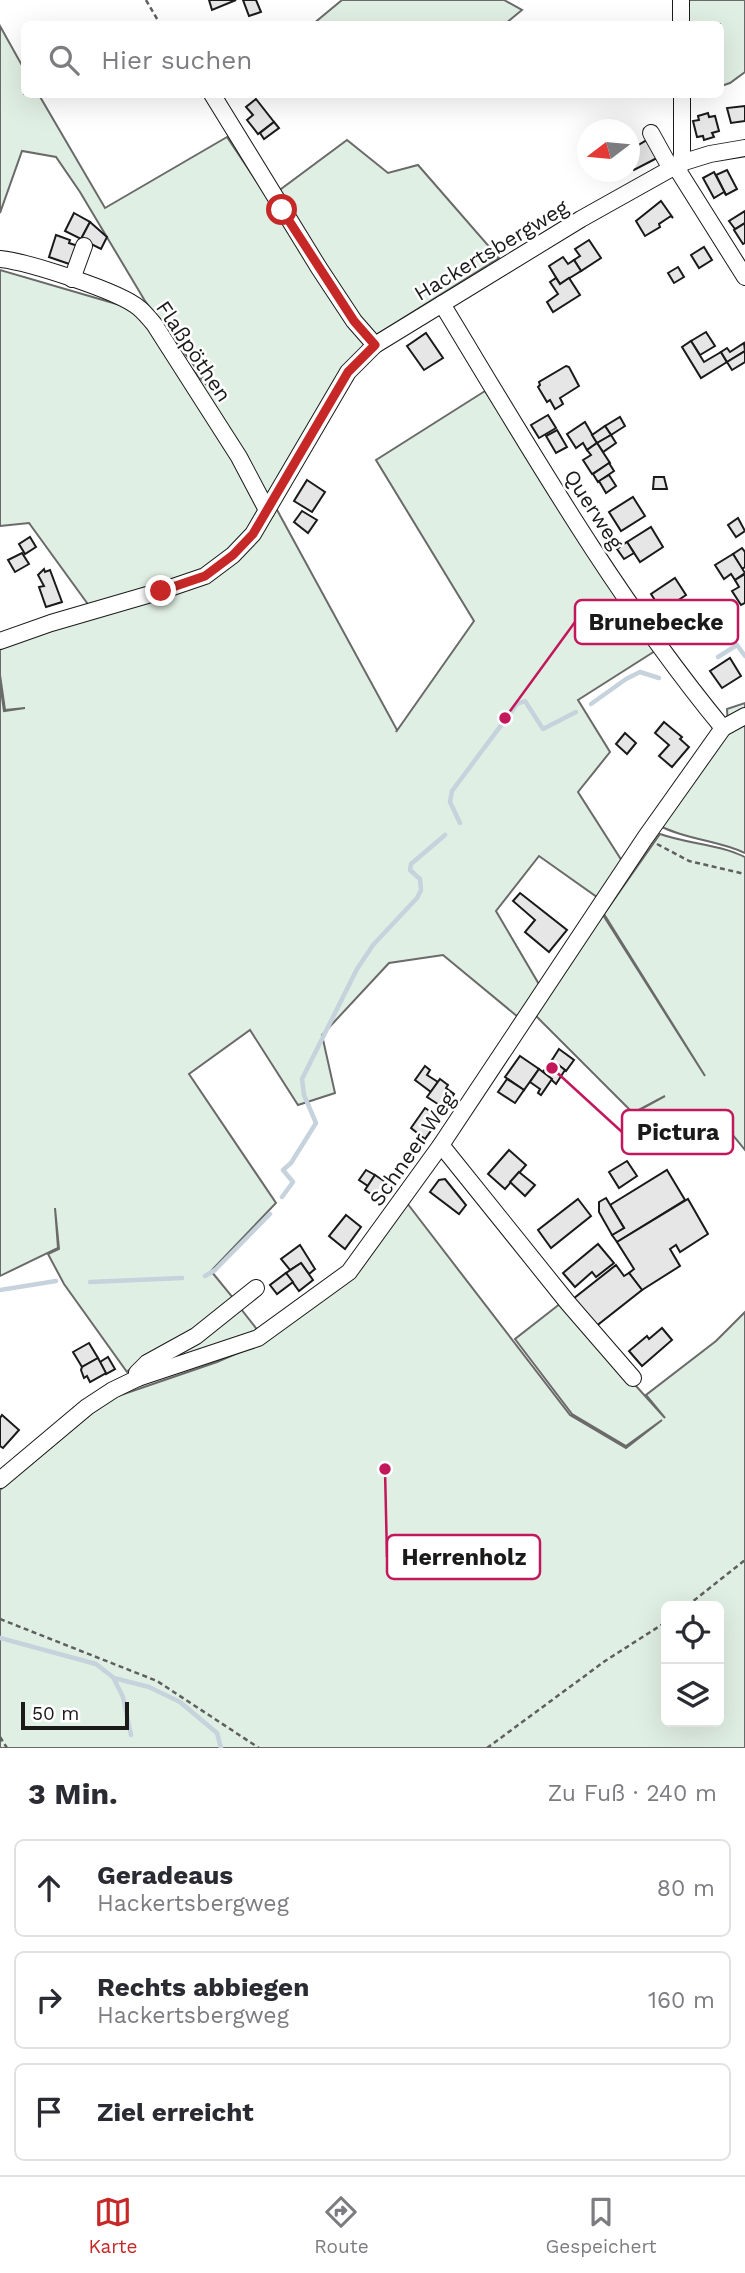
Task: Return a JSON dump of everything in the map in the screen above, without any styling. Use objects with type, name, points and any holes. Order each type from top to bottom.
[{"type":"street","points":[[681,0],[681,21]]},
{"type":"street","points":[[214,98],[319,268],[354,321],[375,345]]},
{"type":"street","points":[[676,166],[682,98]]},
{"type":"street","points":[[651,133],[676,166],[745,277]]},
{"type":"street","name":"Hackertsbergweg","points":[[0,641],[205,576],[233,555],[253,534],[348,372],[375,345],[581,219],[676,166],[710,154],[745,148]]},
{"type":"street","points":[[72,279],[84,246]]},
{"type":"street","name":"Flaßpöthen","points":[[0,259],[72,279],[138,307],[154,324],[239,457],[267,510]]},
{"type":"street","name":"Querweg","points":[[442,304],[648,632],[723,728]]},
{"type":"street","name":"Schneer Weg","points":[[0,1480],[87,1407],[113,1390],[138,1378],[258,1338],[349,1272],[442,1145],[645,838],[723,728],[745,716]]},
{"type":"street","points":[[442,1145],[634,1378]]},
{"type":"street","points":[[138,1378],[137,1373],[146,1363],[196,1336],[256,1288]]},
{"type":"path","points":[[146,0],[158,21]]},
{"type":"path","points":[[645,838],[689,861],[745,874]]},
{"type":"path","points":[[693,1601],[745,1560]]},
{"type":"path","points":[[0,1619],[157,1681],[259,1748]]},
{"type":"path","points":[[487,1748],[605,1661],[661,1625]]},
{"type":"path","points":[[0,1737],[6,1748]]},
{"type":"green space","points":[[342,0],[504,0],[522,10],[509,21],[317,21]]},
{"type":"green space","points":[[684,0],[745,0],[745,72],[724,85],[724,21],[685,21]]},
{"type":"green space","points":[[0,26],[21,64],[21,98],[41,98],[105,208],[227,137],[365,344],[270,497],[396,732],[474,621],[376,460],[485,391],[655,651],[578,700],[610,752],[578,792],[622,861],[597,897],[539,856],[496,911],[540,986],[518,1017],[443,955],[389,963],[322,1035],[335,1093],[298,1105],[250,1030],[189,1074],[276,1203],[211,1271],[234,1299],[193,1331],[141,1359],[127,1372],[64,1284],[48,1254],[59,1249],[55,1208],[58,1248],[0,1276],[0,683],[4,711],[25,708],[5,710],[0,675],[0,648],[95,614],[29,523],[0,526],[0,270],[137,310],[217,396],[145,301],[56,157],[22,151],[0,213]]},
{"type":"green space","points":[[347,140],[388,173],[418,165],[499,258],[376,335],[355,317],[277,192]]},
{"type":"green space","points":[[745,703],[745,853],[660,826],[728,726],[727,709]]},
{"type":"green space","points":[[660,834],[724,849],[745,857],[745,1150],[732,1134],[640,1145],[632,1114],[665,1096],[633,1113],[535,1015],[603,915],[705,1076],[604,914]]},
{"type":"green space","points":[[407,1203],[570,1415],[626,1448],[662,1420],[626,1446],[572,1414],[515,1339],[561,1303],[665,1418],[646,1395],[716,1341],[745,1312],[745,1748],[0,1748],[0,1490],[115,1397],[217,1362],[261,1343],[352,1278]]},
{"type":"green space","points":[[241,1309],[259,1332],[150,1367]]},
{"type":"building","points":[[209,0],[236,0],[212,10]]},
{"type":"building","points":[[243,0],[256,0],[261,12],[249,16]]},
{"type":"building","points":[[256,99],[274,122],[258,134],[247,120],[253,115],[246,107]]},
{"type":"building","points":[[745,106],[745,121],[731,123],[727,108]]},
{"type":"building","points":[[708,113],[709,117],[715,116],[719,131],[712,133],[714,137],[704,140],[703,136],[697,137],[693,121]]},
{"type":"building","points":[[274,122],[279,128],[264,139],[260,133]]},
{"type":"building","points":[[647,140],[657,158],[640,167],[640,144]]},
{"type":"building","points":[[727,170],[737,189],[726,195],[716,175]]},
{"type":"building","points":[[714,172],[726,195],[724,192],[714,198],[703,178]]},
{"type":"building","points":[[661,201],[673,218],[671,216],[645,236],[636,221]]},
{"type":"building","points":[[745,211],[745,223],[735,229],[729,221]]},
{"type":"building","points":[[74,213],[90,222],[81,239],[65,231]]},
{"type":"building","points":[[90,222],[107,237],[101,249],[81,239]]},
{"type":"building","points":[[745,223],[745,243],[743,244],[734,230]]},
{"type":"building","points":[[56,235],[81,247],[75,266],[49,257]]},
{"type":"building","points":[[589,240],[601,258],[581,271],[574,260],[580,256],[575,249]]},
{"type":"building","points":[[704,247],[712,260],[699,268],[691,255]]},
{"type":"building","points":[[563,257],[568,264],[574,260],[581,271],[560,284],[549,266]]},
{"type":"building","points":[[678,267],[684,277],[674,283],[668,273]]},
{"type":"building","points":[[556,278],[560,284],[569,278],[580,295],[553,312],[547,302],[558,294],[550,282]]},
{"type":"building","points":[[706,332],[715,346],[700,355],[691,341]]},
{"type":"building","points":[[426,333],[443,358],[424,370],[407,346]]},
{"type":"building","points":[[691,341],[704,362],[721,352],[727,362],[701,378],[682,347]]},
{"type":"building","points":[[744,343],[745,351],[727,362],[721,352],[727,348],[730,352]]},
{"type":"building","points":[[745,351],[745,362],[732,370],[727,362]]},
{"type":"building","points":[[566,366],[579,386],[560,398],[563,404],[555,409],[538,387],[539,382]]},
{"type":"building","points":[[548,415],[556,428],[539,438],[531,425]]},
{"type":"building","points":[[620,417],[625,426],[611,435],[605,426]]},
{"type":"building","points":[[585,422],[597,443],[587,450],[583,443],[576,448],[567,434]]},
{"type":"building","points":[[605,426],[611,435],[597,443],[592,435]]},
{"type":"building","points":[[557,430],[567,447],[556,453],[546,436]]},
{"type":"building","points":[[611,435],[616,443],[603,452],[597,443]]},
{"type":"building","points":[[597,443],[610,463],[592,474],[583,460],[591,455],[587,450]]},
{"type":"building","points":[[609,463],[614,471],[598,482],[593,474]]},
{"type":"building","points":[[609,475],[616,486],[606,493],[599,481]]},
{"type":"building","points":[[654,477],[664,477],[667,489],[653,489]]},
{"type":"building","points":[[307,480],[325,492],[312,512],[294,501]]},
{"type":"building","points":[[633,497],[645,516],[621,531],[609,512]]},
{"type":"building","points":[[302,511],[317,520],[308,533],[294,522]]},
{"type":"building","points":[[738,518],[745,531],[736,537],[728,525]]},
{"type":"building","points":[[651,527],[663,547],[640,562],[627,542]]},
{"type":"building","points":[[30,537],[36,547],[25,554],[19,544]]},
{"type":"building","points":[[627,542],[634,553],[624,559],[617,549]]},
{"type":"building","points":[[742,548],[745,552],[745,567],[742,569],[733,554]]},
{"type":"building","points":[[22,553],[29,564],[15,572],[8,560]]},
{"type":"building","points":[[733,554],[745,573],[735,580],[731,574],[724,579],[715,565]]},
{"type":"building","points":[[44,569],[45,572],[50,570],[62,602],[46,607],[39,587],[44,586],[38,575]]},
{"type":"building","points":[[745,574],[745,603],[741,605],[732,591],[739,587],[735,580]]},
{"type":"building","points":[[675,578],[686,595],[662,611],[651,594]]},
{"type":"building","points":[[730,658],[741,676],[722,688],[710,671]]},
{"type":"building","points":[[664,722],[682,737],[680,739],[689,747],[672,767],[659,756],[669,745],[655,733]]},
{"type":"building","points":[[625,733],[636,743],[627,754],[616,744]]},
{"type":"building","points":[[520,893],[567,930],[549,952],[525,932],[535,920],[513,901]]},
{"type":"building","points":[[559,1049],[574,1060],[566,1071],[552,1060]]},
{"type":"building","points":[[520,1056],[539,1069],[524,1090],[505,1077]]},
{"type":"building","points":[[552,1060],[565,1070],[556,1084],[543,1072]]},
{"type":"building","points":[[425,1066],[430,1070],[427,1075],[438,1082],[431,1092],[415,1080]]},
{"type":"building","points":[[539,1069],[552,1079],[541,1095],[538,1093],[540,1089],[530,1082]]},
{"type":"building","points":[[440,1079],[454,1094],[444,1108],[427,1097]]},
{"type":"building","points":[[507,1079],[524,1090],[515,1103],[498,1092]]},
{"type":"building","points":[[425,1108],[440,1118],[425,1139],[411,1128]]},
{"type":"building","points":[[509,1150],[526,1165],[505,1189],[488,1174]]},
{"type":"building","points":[[627,1161],[637,1176],[619,1188],[609,1172]]},
{"type":"building","points":[[366,1170],[375,1175],[368,1186],[359,1180]]},
{"type":"building","points":[[667,1170],[685,1200],[617,1242],[612,1235],[624,1228],[610,1205]]},
{"type":"building","points":[[519,1172],[535,1185],[525,1196],[510,1182]]},
{"type":"building","points":[[375,1175],[393,1187],[383,1202],[365,1190]]},
{"type":"building","points":[[445,1179],[466,1205],[459,1214],[430,1192],[439,1180]]},
{"type":"building","points":[[606,1198],[624,1228],[612,1235],[599,1212],[599,1202]]},
{"type":"building","points":[[578,1199],[591,1216],[551,1248],[538,1230]]},
{"type":"building","points":[[688,1199],[708,1234],[680,1252],[676,1245],[670,1249],[680,1266],[642,1290],[629,1273],[634,1269],[617,1242]]},
{"type":"building","points":[[346,1215],[361,1227],[345,1249],[329,1236]]},
{"type":"building","points":[[598,1244],[614,1263],[596,1277],[592,1272],[575,1287],[563,1273]]},
{"type":"building","points":[[300,1245],[315,1269],[309,1274],[301,1263],[290,1270],[281,1259]]},
{"type":"building","points":[[301,1263],[313,1280],[299,1291],[286,1273]]},
{"type":"building","points":[[616,1265],[624,1276],[629,1273],[642,1290],[595,1327],[573,1299]]},
{"type":"building","points":[[286,1273],[293,1282],[277,1294],[270,1285]]},
{"type":"building","points":[[662,1328],[672,1340],[642,1366],[629,1351]]},
{"type":"building","points":[[89,1343],[98,1358],[82,1367],[73,1352]]},
{"type":"building","points":[[108,1357],[115,1369],[106,1374],[100,1362]]},
{"type":"building","points":[[98,1358],[106,1373],[90,1382],[87,1376],[84,1378],[82,1367]]},
{"type":"building","points":[[2,1415],[19,1430],[3,1448],[0,1446]]},
{"type":"waterway","points":[[718,657],[737,645],[745,656]]},
{"type":"waterway","points":[[591,704],[640,672],[659,678]]},
{"type":"waterway","points":[[460,823],[450,802],[452,791],[517,704],[525,701],[543,729],[576,712]]},
{"type":"waterway","points":[[282,1197],[293,1182],[283,1170],[291,1163],[316,1123],[304,1095],[302,1079],[357,969],[373,945],[417,898],[421,890],[420,879],[410,870],[411,864],[445,835]]},
{"type":"waterway","points":[[205,1276],[215,1270],[270,1214]]},
{"type":"waterway","points":[[90,1282],[182,1278]]},
{"type":"waterway","points":[[0,1290],[56,1281]]},
{"type":"waterway","points":[[0,1638],[96,1664],[114,1678],[149,1687],[180,1702],[217,1733],[221,1748]]},
{"type":"waterway","points":[[114,1679],[123,1697],[131,1735]]},
{"type":"place","name":"Brunebecke","points":[[505,718]]},
{"type":"place","name":"Pictura","points":[[552,1068]]},
{"type":"place","name":"Herrenholz","points":[[385,1469]]},
{"type":"route","points":[[161,591],[205,576],[233,555],[253,534],[348,372],[375,345],[354,321],[282,210]]}]
